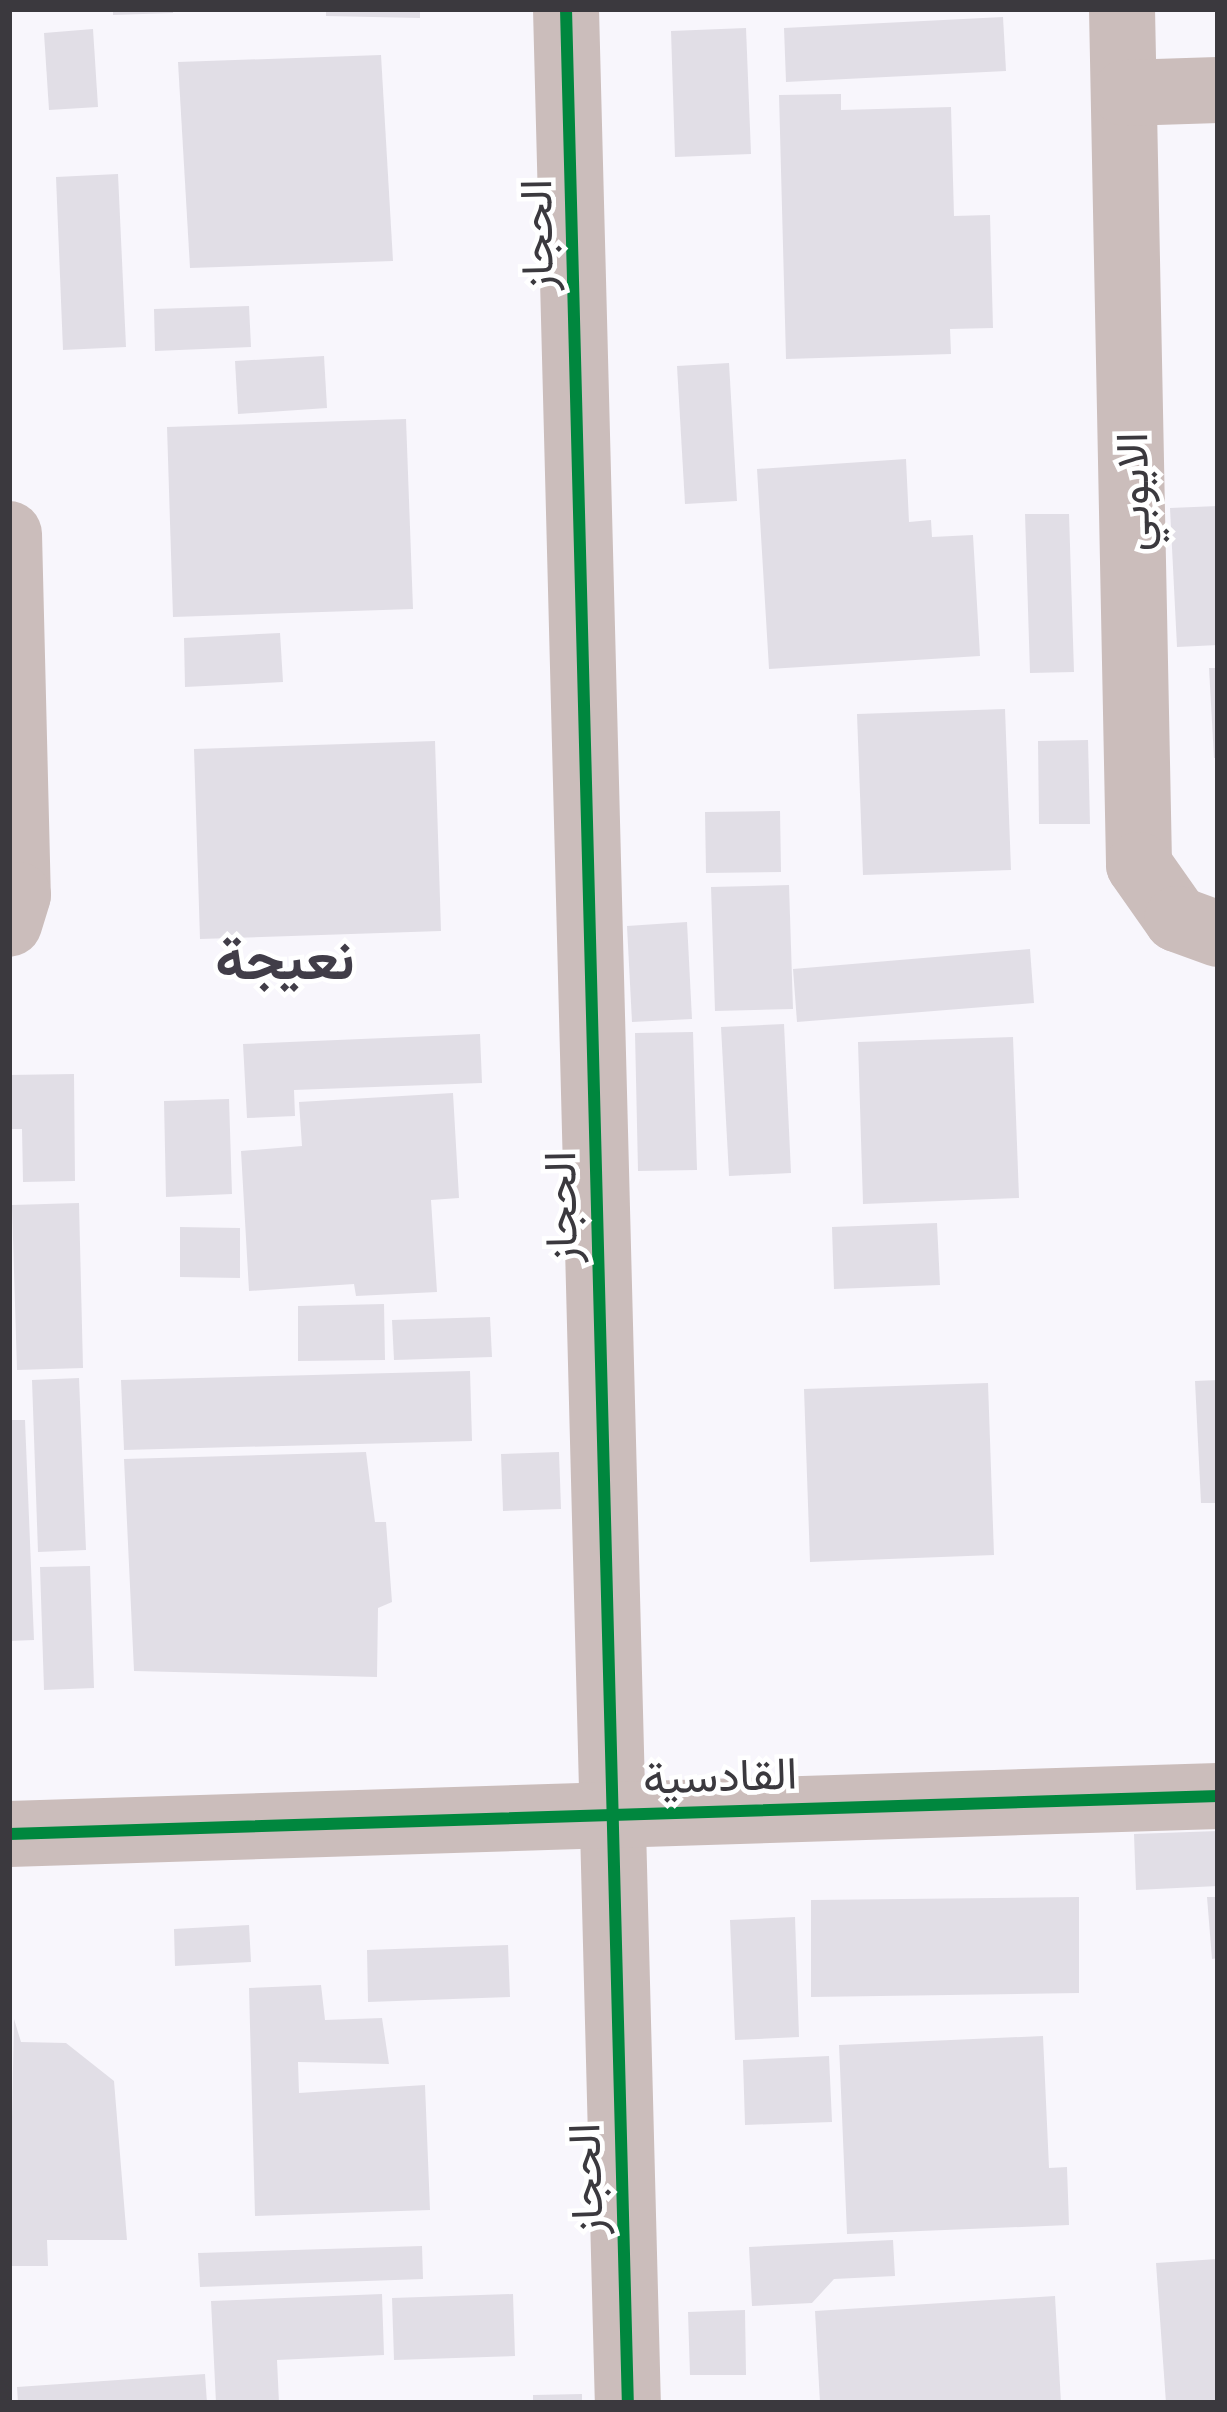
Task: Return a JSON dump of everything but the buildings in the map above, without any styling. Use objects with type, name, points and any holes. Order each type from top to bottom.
[{"type":"street","name":"الحجاز","points":[[566,9],[628,2403]]},
{"type":"street","name":"الايوبي","points":[[1122,9],[1139,866],[1177,919],[1218,934]]},
{"type":"street","points":[[1124,93],[1218,90]]},
{"type":"street","points":[[9,534],[18,895],[9,923]]},
{"type":"street","name":"القادسية","points":[[9,1834],[1218,1796]]},
{"type":"cycle path","points":[[566,9],[628,2403]]},
{"type":"cycle path","points":[[9,1834],[1218,1796]]},
{"type":"district","name":"نعيجة","points":[[285,959]]}]
